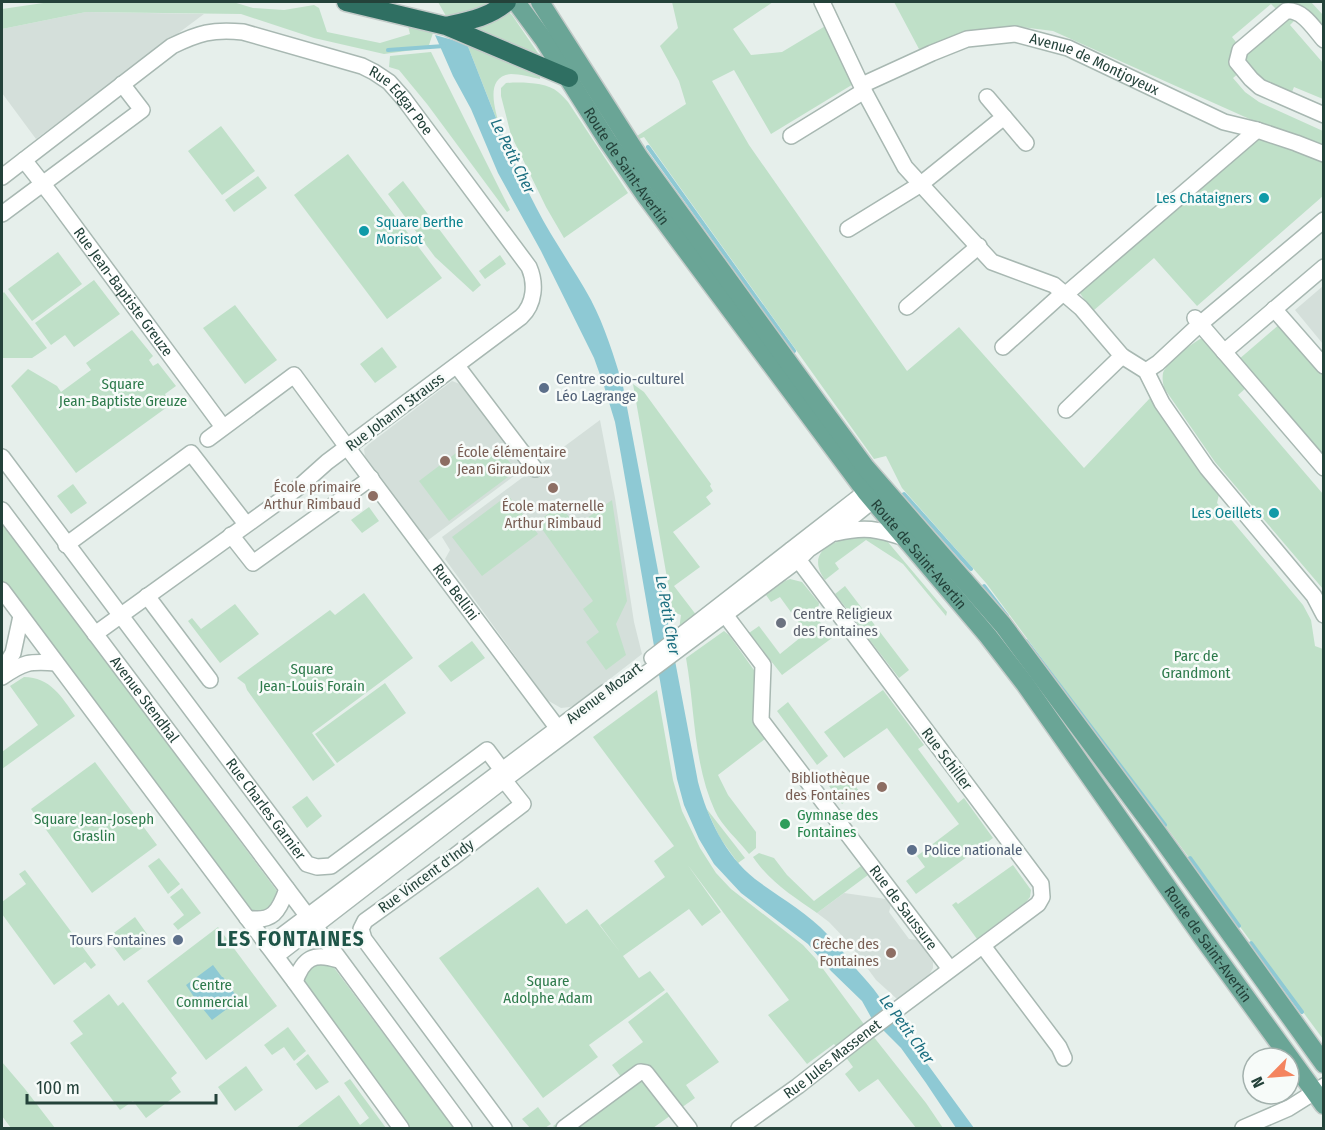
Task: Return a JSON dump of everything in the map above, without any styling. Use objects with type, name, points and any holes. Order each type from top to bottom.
[{"type":"highway","points":[[346,2],[446,26],[569,78]]},
{"type":"highway","points":[[446,26],[470,21],[492,12],[507,2]]},
{"type":"main road","name":"Route de Saint-Avertin","points":[[516,2],[544,40],[645,195],[874,492],[904,538],[988,636],[1025,684],[1203,938],[1321,1094]]},
{"type":"main road","name":"Route de Saint-Avertin","points":[[540,2],[639,157],[853,450],[874,492],[1003,625],[1157,832],[1323,1065]]},
{"type":"street","points":[[822,2],[863,88],[905,166],[992,262],[1054,285],[1081,308],[1122,356],[1146,371],[1162,403],[1207,468],[1314,596],[1323,615]]},
{"type":"street","points":[[1323,40],[1302,15],[1292,10],[1286,11],[1240,50],[1237,62],[1260,87],[1323,116]]},
{"type":"street","name":"Rue Edgar Poe","points":[[122,84],[172,46],[204,32],[223,30],[243,32],[362,66],[389,82],[404,99],[435,138],[529,267],[531,273]]},
{"type":"street","name":"Avenue de Montjoyeux","points":[[791,136],[863,88],[932,53],[967,39],[1015,34],[1068,48],[1224,122],[1257,130],[1323,154]]},
{"type":"street","points":[[2,177],[122,84],[142,110],[2,214]]},
{"type":"street","points":[[987,97],[1026,143]]},
{"type":"street","points":[[848,229],[921,184],[1004,117]]},
{"type":"street","points":[[1003,347],[1257,130]]},
{"type":"street","name":"Rue Jean-Baptiste Greuze","points":[[24,160],[224,427]]},
{"type":"street","points":[[1146,371],[1158,363],[1197,321],[1323,220]]},
{"type":"street","points":[[907,307],[979,246]]},
{"type":"street","points":[[1224,352],[1323,267]]},
{"type":"street","name":"Rue Johann Strauss","points":[[95,634],[299,487],[347,447],[525,314],[534,288],[531,273]]},
{"type":"street","points":[[1274,309],[1323,366]]},
{"type":"street","points":[[1197,321],[1323,468]]},
{"type":"street","points":[[1066,410],[1122,356]]},
{"type":"street","points":[[457,366],[535,469]]},
{"type":"street","points":[[208,439],[294,375],[347,447]]},
{"type":"street","name":"Rue Bellini","points":[[347,447],[561,732]]},
{"type":"street","points":[[66,545],[191,453],[246,525]]},
{"type":"street","points":[[2,457],[120,615]]},
{"type":"street","points":[[231,535],[253,563],[370,478]]},
{"type":"street","name":"Avenue Mozart","points":[[794,555],[809,549],[830,535],[874,492]]},
{"type":"street","name":"Avenue Mozart","points":[[272,951],[393,864],[503,775],[652,664],[874,492]]},
{"type":"street","name":"Avenue Stendhal","points":[[2,510],[464,1128]]},
{"type":"street","name":"Avenue Mozart","points":[[830,535],[863,528],[875,529],[904,538]]},
{"type":"street","name":"Rue Schiller","points":[[794,555],[1041,884],[1042,897],[1038,904],[982,946]]},
{"type":"street","points":[[2,590],[295,982],[401,1128]]},
{"type":"street","points":[[147,596],[210,680]]},
{"type":"street","name":"Rue de Saussure","points":[[722,610],[763,665],[761,720],[950,969]]},
{"type":"street","name":"Rue Charles Garnier","points":[[120,615],[308,864],[317,867],[331,866],[487,750],[503,775]]},
{"type":"street","points":[[2,671],[13,653],[21,616]]},
{"type":"street","points":[[2,677],[31,662],[56,663]]},
{"type":"street","name":"Rue Vincent d'Indy","points":[[503,775],[523,804],[365,921],[361,929],[364,939],[504,1128]]},
{"type":"street","points":[[247,918],[264,919],[275,914],[287,889]]},
{"type":"street","points":[[982,946],[1059,1047],[1064,1058]]},
{"type":"street","name":"Rue Jules Massenet","points":[[739,1128],[982,946]]},
{"type":"street","points":[[295,982],[302,966],[310,958],[325,956],[338,960]]},
{"type":"street","points":[[564,1128],[640,1072],[646,1073],[689,1128]]},
{"type":"street","points":[[1243,1128],[1321,1094]]},
{"type":"shaded area","points":[[86,12],[204,14],[36,139],[2,93],[2,29]]},
{"type":"shaded area","points":[[1323,286],[1323,344],[1295,310]]},
{"type":"shaded area","name":"École élémentaire Jean Giraudoux","points":[[452,381],[465,386],[526,467],[427,541],[371,466],[365,457],[364,449]]},
{"type":"shaded area","points":[[600,420],[615,498],[634,622],[642,654],[579,703],[561,708],[547,700],[445,559],[450,550],[442,537]]},
{"type":"shaded area","name":"Crèche des Fontaines","points":[[844,893],[886,899],[891,905],[889,912],[909,939],[917,940],[933,962],[929,975],[897,999],[876,980],[849,943],[817,913]]},
{"type":"green space","points":[[50,2],[233,2],[253,8],[284,10],[314,5],[319,8],[327,32],[380,43],[410,34],[408,26],[433,33],[428,48],[384,54],[314,38],[241,14],[86,12],[2,29],[2,9]]},
{"type":"green space","points":[[438,2],[494,2],[471,12],[446,16]]},
{"type":"green space","name":"Parc de Grandmont","points":[[672,2],[773,2],[733,29],[751,55],[782,52],[827,25],[855,83],[771,134],[734,70],[712,81],[749,145],[907,371],[959,327],[1084,468],[1151,397],[1220,490],[1217,503],[1303,605],[1311,620],[1315,646],[1323,649],[1323,1039],[986,583],[902,488],[886,456],[874,459],[644,137],[639,139],[637,136],[686,104],[679,81],[660,46],[678,28]]},
{"type":"green space","points":[[894,2],[1311,2],[1323,15],[1323,29],[1279,12],[1271,4],[1232,37],[1239,46],[1240,72],[1233,78],[1245,92],[1259,102],[1323,131],[1323,145],[1254,121],[1053,31],[1021,27],[968,34],[919,49]]},
{"type":"green space","points":[[509,12],[512,15],[542,59],[475,30]]},
{"type":"green space","points":[[1288,14],[1298,17],[1290,25],[1323,63],[1323,99],[1294,87],[1290,97],[1262,84],[1246,68],[1243,53]]},
{"type":"green space","points":[[467,44],[536,73],[540,77],[540,79],[511,74],[497,81],[494,88],[494,105],[500,128]]},
{"type":"green space","points":[[431,52],[510,210],[507,212],[427,104],[399,70],[389,67],[390,56]]},
{"type":"green space","points":[[506,83],[540,84],[559,93],[568,102],[628,193],[564,238],[546,207],[511,135],[501,96],[501,88]]},
{"type":"green space","points":[[221,126],[255,171],[222,195],[188,151]]},
{"type":"green space","points":[[1263,134],[1323,160],[1323,196],[1197,306],[1154,258],[1093,311],[1079,292]]},
{"type":"green space","name":"Square Berthe Morisot","points":[[348,154],[442,278],[387,319],[294,195]]},
{"type":"green space","points":[[258,176],[267,188],[234,212],[225,200]]},
{"type":"green space","points":[[403,181],[481,285],[473,292],[435,257],[388,194]]},
{"type":"green space","points":[[58,252],[82,284],[32,321],[8,289]]},
{"type":"green space","points":[[500,255],[506,264],[485,279],[479,271]]},
{"type":"green space","name":"Square Jean-Baptiste Greuze","points":[[94,280],[120,314],[74,347],[65,335],[51,345],[35,323]]},
{"type":"green space","name":"Square Jean-Baptiste Greuze","points":[[4,292],[47,348],[32,358],[2,358],[2,294]]},
{"type":"green space","points":[[235,305],[277,360],[245,384],[203,328]]},
{"type":"green space","points":[[1281,323],[1323,373],[1323,460],[1238,360]]},
{"type":"green space","name":"Square Jean-Baptiste Greuze","points":[[132,330],[153,356],[149,360],[153,366],[158,363],[176,386],[165,394],[170,405],[76,473],[11,386],[28,369],[57,386],[61,392],[91,370],[86,363]]},
{"type":"green space","points":[[1200,339],[1205,339],[1246,388],[1238,395],[1323,494],[1323,589],[1215,462],[1164,388],[1165,369],[1179,354]]},
{"type":"green space","points":[[382,347],[397,367],[375,383],[360,364]]},
{"type":"green space","points":[[633,384],[644,392],[711,484],[713,491],[706,497],[711,504],[673,532],[700,567],[674,586],[697,616],[679,630],[681,615],[673,612]]},
{"type":"green space","points":[[497,445],[516,471],[449,521],[419,481],[464,447],[475,461]]},
{"type":"green space","points":[[73,484],[87,503],[71,514],[57,496]]},
{"type":"green space","points":[[508,495],[538,534],[482,576],[452,537]]},
{"type":"green space","points":[[612,500],[627,601],[616,624],[626,655],[606,670],[586,642],[599,632],[583,609],[593,601],[537,522],[560,505],[576,526]]},
{"type":"green space","points":[[369,507],[379,521],[362,533],[351,520]]},
{"type":"green space","points":[[2,522],[277,891],[278,898],[270,910],[253,915],[2,584]]},
{"type":"green space","points":[[860,536],[887,541],[947,612],[946,616],[903,564],[866,540],[835,563],[839,569],[825,580],[819,570],[820,554],[832,544]]},
{"type":"green space","points":[[790,579],[802,582],[819,603],[817,618],[832,638],[782,675],[749,633],[759,626],[780,654],[806,633],[780,597],[771,602],[766,595]]},
{"type":"green space","points":[[845,586],[909,670],[899,678],[858,625],[850,609],[846,608],[835,594]]},
{"type":"green space","name":"Square Jean-Louis Forain","points":[[364,593],[413,658],[312,733],[335,765],[313,781],[247,690],[245,684],[237,678],[330,610],[335,615]]},
{"type":"green space","points":[[235,604],[259,634],[220,663],[188,621],[192,618],[201,629]]},
{"type":"green space","points":[[724,631],[756,673],[754,719],[765,739],[718,775],[728,795],[756,832],[756,848],[749,854],[721,822],[708,793],[702,774],[686,658]]},
{"type":"green space","points":[[472,641],[485,658],[451,682],[438,666]]},
{"type":"green space","points":[[24,677],[41,680],[48,684],[60,695],[75,716],[2,769],[2,752],[38,725],[10,686]]},
{"type":"green space","points":[[385,683],[406,713],[337,763],[315,734]]},
{"type":"green space","name":"Square Adolphe Adam","points":[[657,690],[673,780],[682,811],[700,848],[716,873],[731,889],[803,945],[869,1031],[840,1051],[834,1044],[807,1064],[768,1015],[789,1000],[687,864],[721,912],[702,926],[689,909],[623,956],[639,978],[650,971],[665,990],[589,1045],[598,1057],[543,1098],[439,958],[538,887],[566,924],[587,909],[620,952],[600,925],[665,877],[654,861],[674,846],[593,737]]},
{"type":"green space","points":[[883,690],[924,745],[918,749],[958,803],[964,798],[993,838],[916,894],[906,881],[925,867],[917,856],[959,824],[887,728],[844,758],[824,732]]},
{"type":"green space","points":[[788,702],[828,756],[817,765],[777,711]]},
{"type":"green space","name":"Square Jean-Joseph Graslin","points":[[95,762],[157,845],[92,893],[31,809]]},
{"type":"green space","points":[[846,773],[859,791],[842,804],[829,786]]},
{"type":"green space","points":[[307,796],[322,816],[307,828],[292,807]]},
{"type":"green space","points":[[706,808],[745,858],[738,863],[720,838]]},
{"type":"green space","points":[[759,853],[774,858],[787,875],[814,901],[861,866],[868,875],[817,913],[782,888],[767,874],[753,857]]},
{"type":"green space","points":[[159,858],[180,884],[168,894],[148,866]]},
{"type":"green space","points":[[1013,865],[1031,890],[1030,897],[977,939],[952,905],[956,902],[958,904]]},
{"type":"green space","points":[[25,870],[96,965],[91,969],[85,962],[54,985],[2,914],[2,902],[26,884],[19,874]]},
{"type":"green space","points":[[182,888],[201,913],[178,930],[173,924],[184,915],[170,897]]},
{"type":"green space","points":[[135,917],[152,941],[124,961],[107,938]]},
{"type":"green space","name":"Centre Commercial","points":[[218,927],[277,1006],[206,1060],[147,981]]},
{"type":"green space","points":[[329,961],[454,1128],[410,1128],[301,982],[305,967]]},
{"type":"green space","points":[[667,992],[719,1062],[686,1085],[695,1098],[653,1128],[555,1128],[553,1126],[621,1077],[612,1065],[643,1042],[628,1022]]},
{"type":"green space","points":[[109,994],[118,1006],[123,1002],[177,1073],[171,1078],[181,1092],[146,1118],[133,1101],[120,1110],[70,1043],[83,1034],[73,1021]]},
{"type":"green space","points":[[288,1027],[306,1051],[294,1061],[284,1047],[272,1055],[264,1045]]},
{"type":"green space","points":[[873,1036],[943,1128],[916,1128],[878,1079],[859,1092],[845,1074],[853,1067],[845,1056]]},
{"type":"green space","points":[[308,1054],[329,1082],[316,1090],[296,1064]]},
{"type":"green space","points":[[2,1062],[55,1128],[11,1128],[2,1116]]},
{"type":"green space","points":[[246,1066],[263,1090],[235,1111],[218,1087]]},
{"type":"green space","points":[[350,1079],[386,1128],[296,1128],[339,1095],[360,1125],[369,1118],[344,1083]]},
{"type":"green space","points":[[538,1107],[551,1124],[545,1128],[530,1128],[522,1119]]},
{"type":"water","name":"Le Petit Cher","points":[[435,35],[467,44],[517,169],[537,209],[591,300],[609,342],[623,386],[698,782],[713,823],[726,848],[744,869],[811,919],[840,948],[876,992],[893,1019],[974,1128],[956,1128],[901,1048],[872,1019],[862,1001],[831,971],[808,944],[741,893],[714,864],[699,839],[684,805],[677,779],[615,422],[604,386],[594,358],[541,251],[498,173],[471,109]]},
{"type":"water","points":[[213,965],[239,1000],[212,1020],[186,985]]},
{"type":"waterway","points":[[388,50],[444,46]]},
{"type":"waterway","points":[[648,147],[794,351]]},
{"type":"waterway","points":[[904,494],[971,569]]},
{"type":"waterway","points":[[984,586],[1007,616]]},
{"type":"waterway","points":[[1026,641],[1165,825]]},
{"type":"waterway","points":[[1190,858],[1239,926]]},
{"type":"waterway","points":[[1251,943],[1302,1012]]},
{"type":"place","name":"Les Chataigners","points":[[1264,198]]},
{"type":"place","name":"Square Berthe Morisot","points":[[364,231]]},
{"type":"place","name":"Centre socio-culturel Léo Lagrange","points":[[544,388]]},
{"type":"place","name":"École élémentaire Jean Giraudoux","points":[[445,461]]},
{"type":"place","name":"École maternelle Arthur Rimbaud","points":[[553,488]]},
{"type":"place","name":"École primaire Arthur Rimbaud","points":[[373,496]]},
{"type":"place","name":"Les Oeillets","points":[[1274,513]]},
{"type":"place","name":"Centre Religieux des Fontaines","points":[[781,623]]},
{"type":"place","name":"Bibliothèque des Fontaines","points":[[882,787]]},
{"type":"place","name":"Gymnase des Fontaines","points":[[785,824]]},
{"type":"place","name":"Police nationale","points":[[912,850]]},
{"type":"place","name":"Tours Fontaines","points":[[178,940]]},
{"type":"place","name":"Crèche des Fontaines","points":[[891,953]]},
{"type":"district","name":"LES FONTAINES","points":[[291,939]]}]
